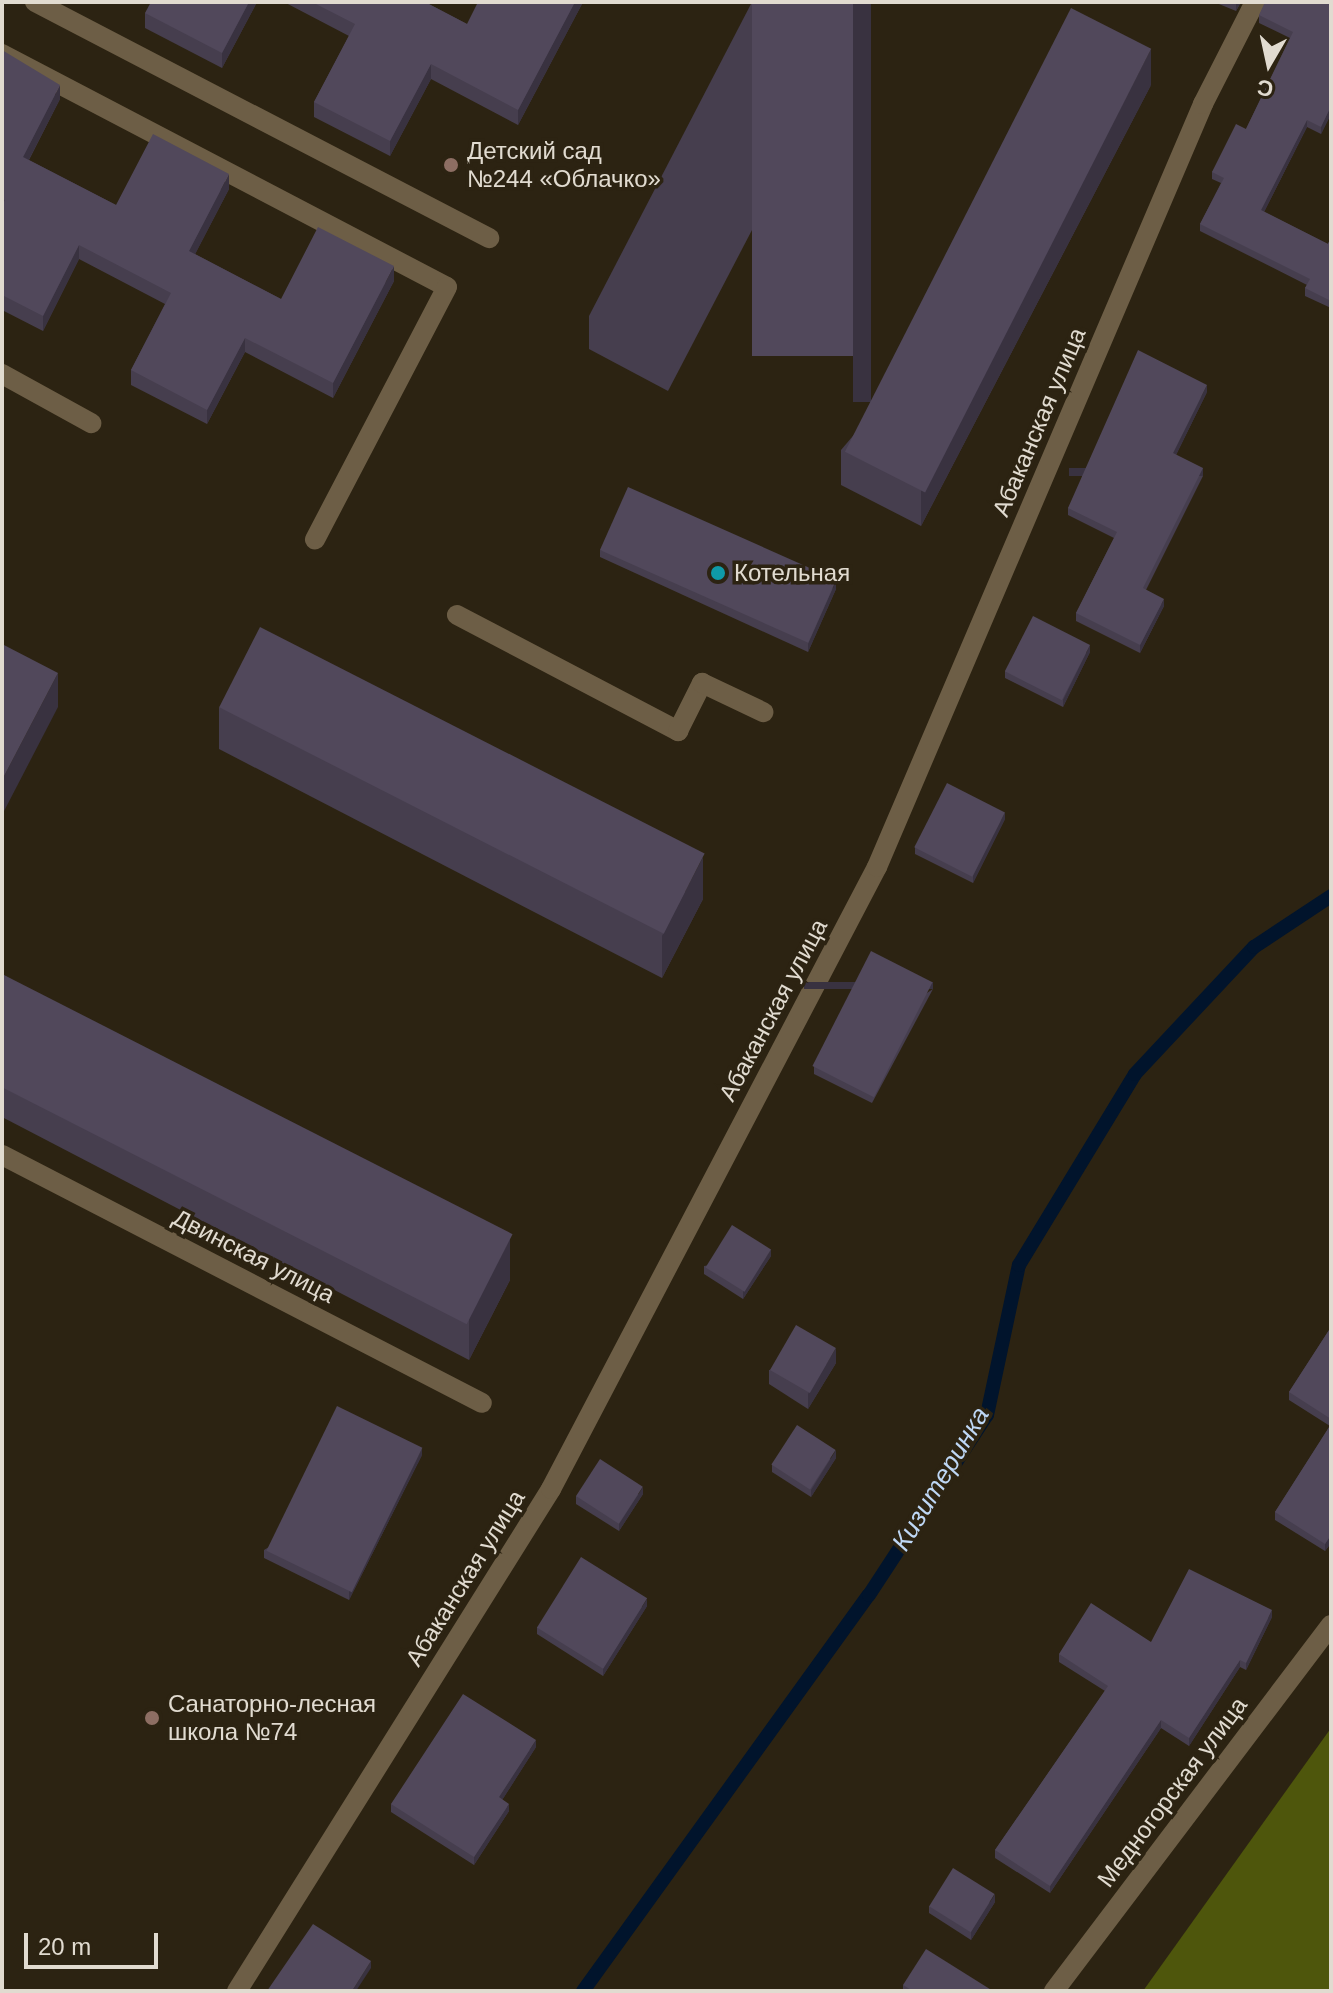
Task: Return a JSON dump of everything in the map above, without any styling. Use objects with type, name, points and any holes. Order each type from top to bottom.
[{"type":"street","points":[[35,2],[489,238]]},
{"type":"street","name":"Абаканская улица","points":[[237,1991],[551,1489],[877,867],[1203,104],[1255,2]]},
{"type":"street","points":[[2,54],[447,287],[315,540]]},
{"type":"street","points":[[2,374],[91,423]]},
{"type":"street","points":[[457,615],[678,731],[702,683],[763,712]]},
{"type":"street","name":"Двинская улица","points":[[2,1155],[482,1403]]},
{"type":"street","name":"Медногорская улица","points":[[1054,1991],[1331,1625]]},
{"type":"green space","points":[[1331,1728],[1331,1991],[1143,1991]]},
{"type":"building","points":[[151,2],[249,2],[222,53],[145,13]]},
{"type":"building","points":[[312,2],[425,2],[467,24],[478,2],[575,2],[518,110],[431,64],[390,141],[314,102],[355,24]]},
{"type":"building","points":[[752,2],[853,2],[853,356],[752,356]]},
{"type":"building","points":[[1265,2],[1331,2],[1331,106],[1321,127],[1307,120],[1261,210],[1328,244],[1331,237],[1331,301],[1305,288],[1310,279],[1200,224],[1224,178],[1212,172],[1236,124],[1246,129],[1293,32],[1259,15]]},
{"type":"building","points":[[1071,8],[1151,49],[925,493],[845,452]]},
{"type":"building","points":[[2,50],[60,85],[23,157],[116,205],[153,134],[229,174],[189,251],[281,299],[318,227],[394,266],[333,383],[245,338],[207,410],[131,370],[171,293],[79,245],[43,316],[2,295],[2,205],[5,200],[2,199]]},
{"type":"building","points":[[1138,350],[1207,385],[1173,453],[1203,468],[1143,588],[1164,599],[1140,645],[1076,613],[1117,532],[1068,508]]},
{"type":"building","name":"Котельная","points":[[628,487],[836,580],[808,643],[600,550]]},
{"type":"building","points":[[1033,616],[1090,645],[1062,700],[1005,671]]},
{"type":"building","points":[[260,627],[705,854],[664,934],[219,707]]},
{"type":"building","points":[[2,644],[58,673],[2,780]]},
{"type":"building","points":[[947,783],[1005,813],[972,877],[914,847]]},
{"type":"building","points":[[871,951],[932,982],[874,1097],[812,1066]]},
{"type":"building","points":[[2,974],[513,1234],[467,1324],[2,1087]]},
{"type":"building","points":[[732,1225],[771,1249],[745,1292],[706,1267]]},
{"type":"building","points":[[796,1325],[836,1348],[810,1393],[770,1370]]},
{"type":"building","points":[[1331,1327],[1331,1419],[1289,1392]]},
{"type":"building","points":[[337,1406],[422,1448],[352,1592],[266,1551]]},
{"type":"building","points":[[1331,1424],[1331,1535],[1325,1544],[1275,1512]]},
{"type":"building","points":[[797,1425],[836,1450],[810,1489],[771,1464]]},
{"type":"building","points":[[600,1459],[643,1487],[619,1524],[576,1496]]},
{"type":"building","points":[[581,1557],[647,1598],[603,1669],[537,1627]]},
{"type":"building","points":[[1189,1569],[1272,1610],[1246,1663],[1240,1660],[1189,1738],[1161,1720],[1050,1886],[995,1850],[1108,1686],[1059,1654],[1091,1603],[1151,1642]]},
{"type":"building","points":[[463,1694],[536,1740],[499,1797],[509,1804],[474,1857],[391,1804]]},
{"type":"building","points":[[953,1868],[995,1894],[971,1932],[929,1906]]},
{"type":"building","points":[[313,1924],[371,1961],[352,1991],[267,1991]]},
{"type":"building","points":[[926,1949],[993,1991],[913,1991],[903,1985]]},
{"type":"waterway","name":"Кизитеринка","points":[[583,1991],[869,1595],[987,1415],[1019,1265],[1135,1074],[1254,947],[1331,896]]},
{"type":"place","name":"Детский сад №244 «Облачко»","points":[[451,165]]},
{"type":"place","name":"Котельная","points":[[718,573]]},
{"type":"place","name":"Санаторно-лесная школа №74","points":[[152,1718]]}]
